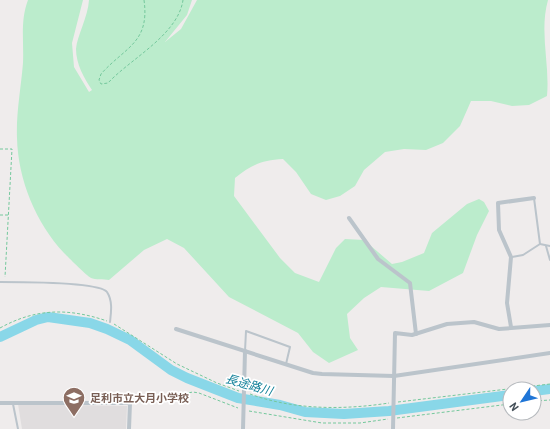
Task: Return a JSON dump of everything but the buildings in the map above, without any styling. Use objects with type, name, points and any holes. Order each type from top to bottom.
[{"type":"street","points":[[511,327],[507,303],[511,257],[499,230],[498,203],[534,198]]},
{"type":"street","points":[[349,218],[378,259],[410,283],[416,334]]},
{"type":"street","points":[[392,429],[395,333],[416,334],[447,324],[474,322],[499,329],[550,325]]},
{"type":"street","points":[[176,329],[312,373],[394,376],[550,353]]},
{"type":"street","points":[[243,429],[245,351]]},
{"type":"street","points":[[0,403],[130,403],[129,429]]},
{"type":"lane","points":[[534,198],[540,244]]},
{"type":"lane","points":[[540,244],[550,246]]},
{"type":"lane","points":[[511,257],[523,255],[540,244]]},
{"type":"lane","points":[[545,246],[550,260]]},
{"type":"lane","points":[[0,282],[80,285],[103,289],[108,294],[112,307],[110,322]]},
{"type":"lane","points":[[245,351],[246,331],[290,347],[286,364]]},
{"type":"lane","points":[[13,403],[18,429]]},
{"type":"path","points":[[144,0],[145,13],[140,37],[101,74],[99,80],[101,84],[108,83],[161,36],[180,12],[183,0]]},
{"type":"path","points":[[0,149],[12,150],[5,282]]},
{"type":"path","points":[[0,215],[8,215]]},
{"type":"path","points":[[0,328],[25,316],[48,312],[82,314],[110,322],[133,335],[177,364],[217,383],[244,393],[274,401],[316,407],[362,407],[393,404],[550,384]]},
{"type":"path","points":[[130,403],[193,392],[200,393],[244,409],[322,423],[360,423],[502,405]]},
{"type":"shaded area","name":"足利市立大月小学校","points":[[18,404],[127,406],[126,429],[22,429]]},
{"type":"green space","points":[[28,0],[83,0],[72,43],[74,67],[89,92],[92,90],[83,76],[76,55],[76,49],[78,38],[87,13],[89,0],[192,0],[187,15],[165,42],[181,29],[197,0],[548,0],[544,24],[548,84],[547,96],[529,105],[512,106],[491,101],[471,101],[460,126],[443,143],[426,150],[404,149],[385,152],[364,170],[355,186],[340,196],[326,200],[311,194],[296,172],[283,159],[257,164],[235,178],[234,196],[280,258],[295,273],[319,282],[336,248],[345,239],[364,240],[392,264],[402,262],[424,253],[432,233],[467,204],[479,199],[484,202],[489,211],[477,235],[463,273],[429,291],[381,287],[364,298],[347,314],[350,338],[358,350],[329,363],[313,352],[298,333],[229,297],[184,248],[167,239],[144,250],[109,280],[91,278],[66,255],[54,241],[37,215],[30,200],[18,154],[17,119],[23,63],[23,23]]},
{"type":"waterway","name":"長途路川","points":[[0,337],[36,320],[48,317],[90,323],[130,340],[171,370],[187,378],[238,398],[280,405],[305,412],[344,414],[389,411],[502,396]]},
{"type":"waterway","name":"長途路川","points":[[542,390],[550,389]]},
{"type":"place","name":"足利市立大月小学校","points":[[74,418]]}]
